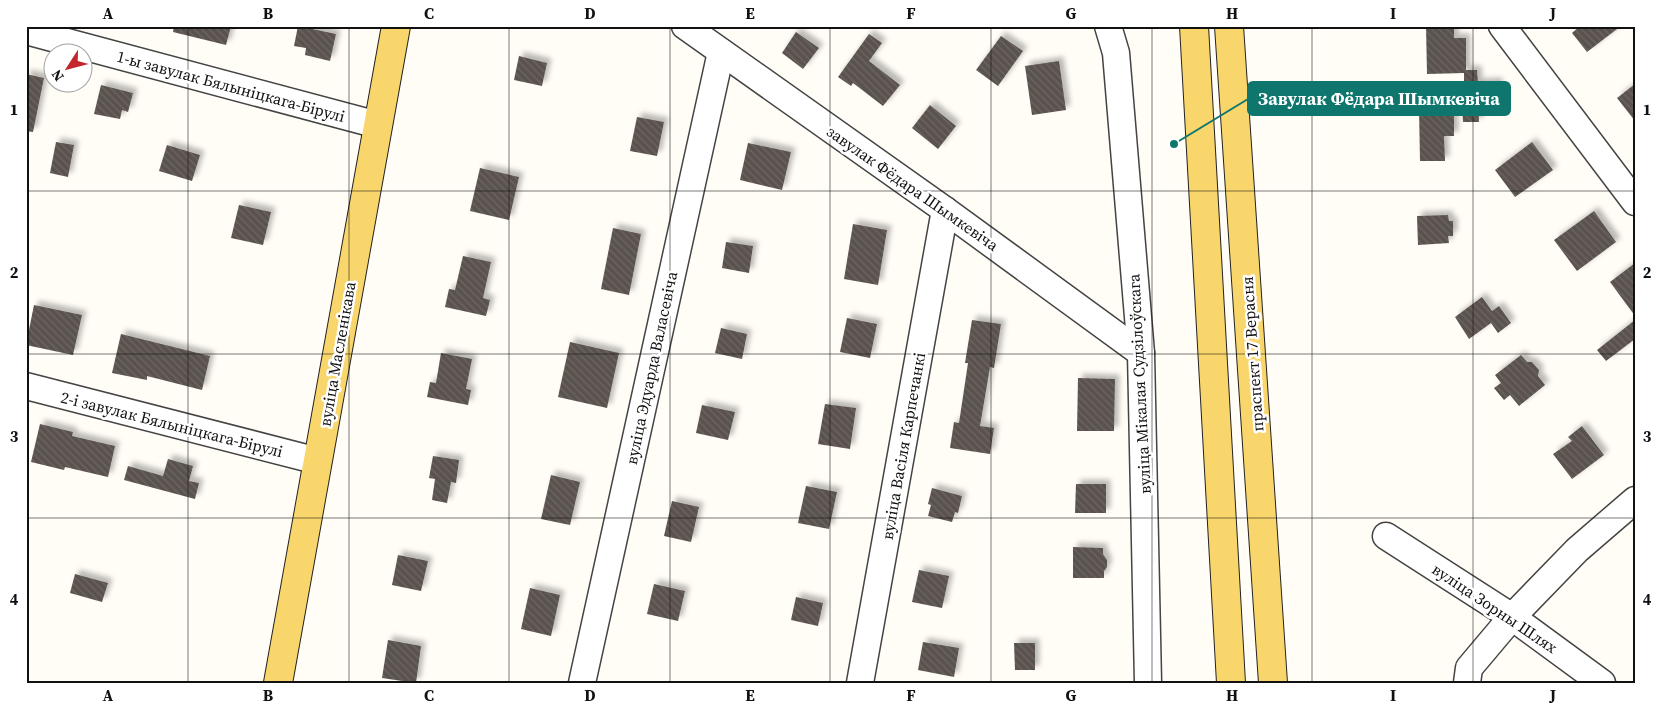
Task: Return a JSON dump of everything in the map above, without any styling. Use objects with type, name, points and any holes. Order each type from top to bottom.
[{"type":"main road","name":"вуліца Масленікава","points":[[278,683],[396,26]]},
{"type":"main road","points":[[1194,26],[1231,683]]},
{"type":"main road","name":"праспект 17 Верасня","points":[[1229,26],[1273,683]]},
{"type":"street","name":"завулак Фёдара Шымкевіча","points":[[685,26],[945,210],[1141,353]]},
{"type":"street","name":"вуліца Мікалая Судзілоўскага","points":[[1108,26],[1116,53],[1141,353],[1148,683]]},
{"type":"street","points":[[1502,26],[1635,202]]},
{"type":"street","name":"1-ы завулак Бялыніцкага-Бірулі","points":[[26,31],[378,124]]},
{"type":"street","name":"вуліца Эдуарда Валасевіча","points":[[582,683],[721,52]]},
{"type":"street","name":"вуліца Васіля Карпечанкі","points":[[860,683],[945,210]]},
{"type":"street","name":"2-і завулак Бялыніцкага-Бірулі","points":[[26,386],[318,461]]},
{"type":"street","points":[[1467,683],[1469,668],[1512,617],[1576,550],[1635,500]]},
{"type":"street","name":"вуліца Зорны Шлях","points":[[1386,536],[1512,617],[1602,683]]},
{"type":"building","points":[[174,26],[231,26],[226,45],[173,32]]},
{"type":"building","points":[[298,26],[336,34],[330,61],[305,55],[306,48],[294,46]]},
{"type":"building","points":[[1426,26],[1454,26],[1454,38],[1466,38],[1466,70],[1477,70],[1478,83],[1498,82],[1499,99],[1478,99],[1479,122],[1463,122],[1464,73],[1427,74]]},
{"type":"building","points":[[1580,26],[1621,26],[1587,52],[1572,33]]},
{"type":"building","points":[[796,32],[819,48],[803,69],[782,53]]},
{"type":"building","points":[[869,34],[882,43],[869,61],[900,85],[883,106],[853,83],[851,86],[838,77]]},
{"type":"building","points":[[1001,36],[1023,51],[998,86],[976,70]]},
{"type":"building","points":[[519,56],[547,63],[542,86],[514,80]]},
{"type":"building","points":[[1059,61],[1066,110],[1032,115],[1025,66]]},
{"type":"building","points":[[26,74],[42,78],[42,88],[33,132],[26,131]]},
{"type":"building","points":[[1635,84],[1635,121],[1617,98]]},
{"type":"building","points":[[101,85],[133,93],[128,112],[122,110],[120,119],[94,114]]},
{"type":"building","points":[[930,105],[956,126],[938,149],[912,128]]},
{"type":"building","points":[[1419,108],[1454,108],[1454,136],[1444,136],[1445,161],[1420,161]]},
{"type":"building","points":[[637,117],[664,122],[657,156],[630,151]]},
{"type":"building","points":[[56,142],[74,145],[68,177],[50,173]]},
{"type":"building","points":[[1532,142],[1553,170],[1515,197],[1495,170]]},
{"type":"building","points":[[748,143],[791,152],[782,190],[740,180]]},
{"type":"building","points":[[167,145],[200,155],[192,181],[159,171]]},
{"type":"building","points":[[480,168],[519,177],[509,220],[470,211]]},
{"type":"building","points":[[239,205],[271,212],[263,245],[231,238]]},
{"type":"building","points":[[1594,211],[1616,242],[1577,271],[1554,240]]},
{"type":"building","points":[[1448,215],[1449,221],[1453,221],[1453,236],[1448,236],[1449,243],[1418,245],[1417,216]]},
{"type":"building","points":[[853,224],[887,230],[878,285],[844,279]]},
{"type":"building","points":[[613,228],[641,234],[629,295],[601,289]]},
{"type":"building","points":[[726,242],[753,246],[749,273],[722,268]]},
{"type":"building","points":[[463,256],[491,262],[483,298],[490,300],[486,316],[445,307],[449,289],[455,290]]},
{"type":"building","points":[[1635,263],[1635,316],[1610,282]]},
{"type":"building","points":[[1482,297],[1492,311],[1499,306],[1511,323],[1498,333],[1491,323],[1469,339],[1455,317]]},
{"type":"building","points":[[34,305],[82,315],[73,355],[26,345]]},
{"type":"building","points":[[847,318],[877,324],[870,358],[840,352]]},
{"type":"building","points":[[972,320],[1001,324],[994,368],[990,367],[980,426],[994,428],[990,454],[950,448],[954,422],[959,423],[968,363],[965,363]]},
{"type":"building","points":[[1635,320],[1635,339],[1606,361],[1597,350]]},
{"type":"building","points":[[721,328],[747,334],[742,359],[715,353]]},
{"type":"building","points":[[121,334],[210,356],[202,390],[147,376],[147,380],[112,373]]},
{"type":"building","points":[[570,342],[619,353],[607,408],[558,397]]},
{"type":"building","points":[[441,353],[472,359],[466,389],[471,390],[468,405],[427,397],[430,382],[436,383]]},
{"type":"building","points":[[1521,355],[1527,362],[1532,362],[1539,370],[1538,376],[1545,385],[1519,406],[1510,395],[1504,400],[1494,388],[1501,383],[1495,375]]},
{"type":"building","points":[[1078,378],[1115,379],[1114,431],[1077,431]]},
{"type":"building","points":[[825,404],[856,408],[850,449],[818,444]]},
{"type":"building","points":[[702,405],[735,412],[728,440],[696,433]]},
{"type":"building","points":[[40,424],[73,432],[72,436],[115,446],[108,477],[65,467],[64,470],[31,462]]},
{"type":"building","points":[[1582,426],[1604,455],[1572,479],[1553,454],[1572,441],[1568,437]]},
{"type":"building","points":[[433,456],[459,460],[456,483],[451,482],[447,503],[432,500],[435,479],[429,478]]},
{"type":"building","points":[[168,459],[193,466],[189,481],[199,483],[195,499],[124,480],[128,466],[163,476]]},
{"type":"building","points":[[551,475],[580,482],[570,525],[541,519]]},
{"type":"building","points":[[1076,484],[1106,484],[1106,513],[1075,513]]},
{"type":"building","points":[[806,486],[837,492],[829,529],[798,523]]},
{"type":"building","points":[[932,488],[962,496],[958,513],[955,512],[952,522],[928,516],[931,505],[928,504]]},
{"type":"building","points":[[672,501],[699,507],[691,542],[664,536]]},
{"type":"building","points":[[1073,547],[1103,548],[1103,554],[1107,560],[1104,578],[1073,578]]},
{"type":"building","points":[[398,555],[428,561],[421,591],[392,585]]},
{"type":"building","points":[[919,570],[949,576],[942,608],[912,602]]},
{"type":"building","points":[[75,574],[108,583],[102,602],[70,593]]},
{"type":"building","points":[[654,584],[685,591],[678,621],[647,614]]},
{"type":"building","points":[[530,588],[560,595],[551,636],[521,629]]},
{"type":"building","points":[[796,597],[823,603],[818,626],[791,620]]},
{"type":"building","points":[[388,640],[421,646],[416,683],[382,678]]},
{"type":"building","points":[[923,642],[959,648],[954,677],[918,670]]},
{"type":"building","points":[[1014,643],[1035,643],[1035,670],[1015,670]]},
{"type":"place","name":"Завулак Фёдара Шымкевіча","points":[[1174,144]]}]
